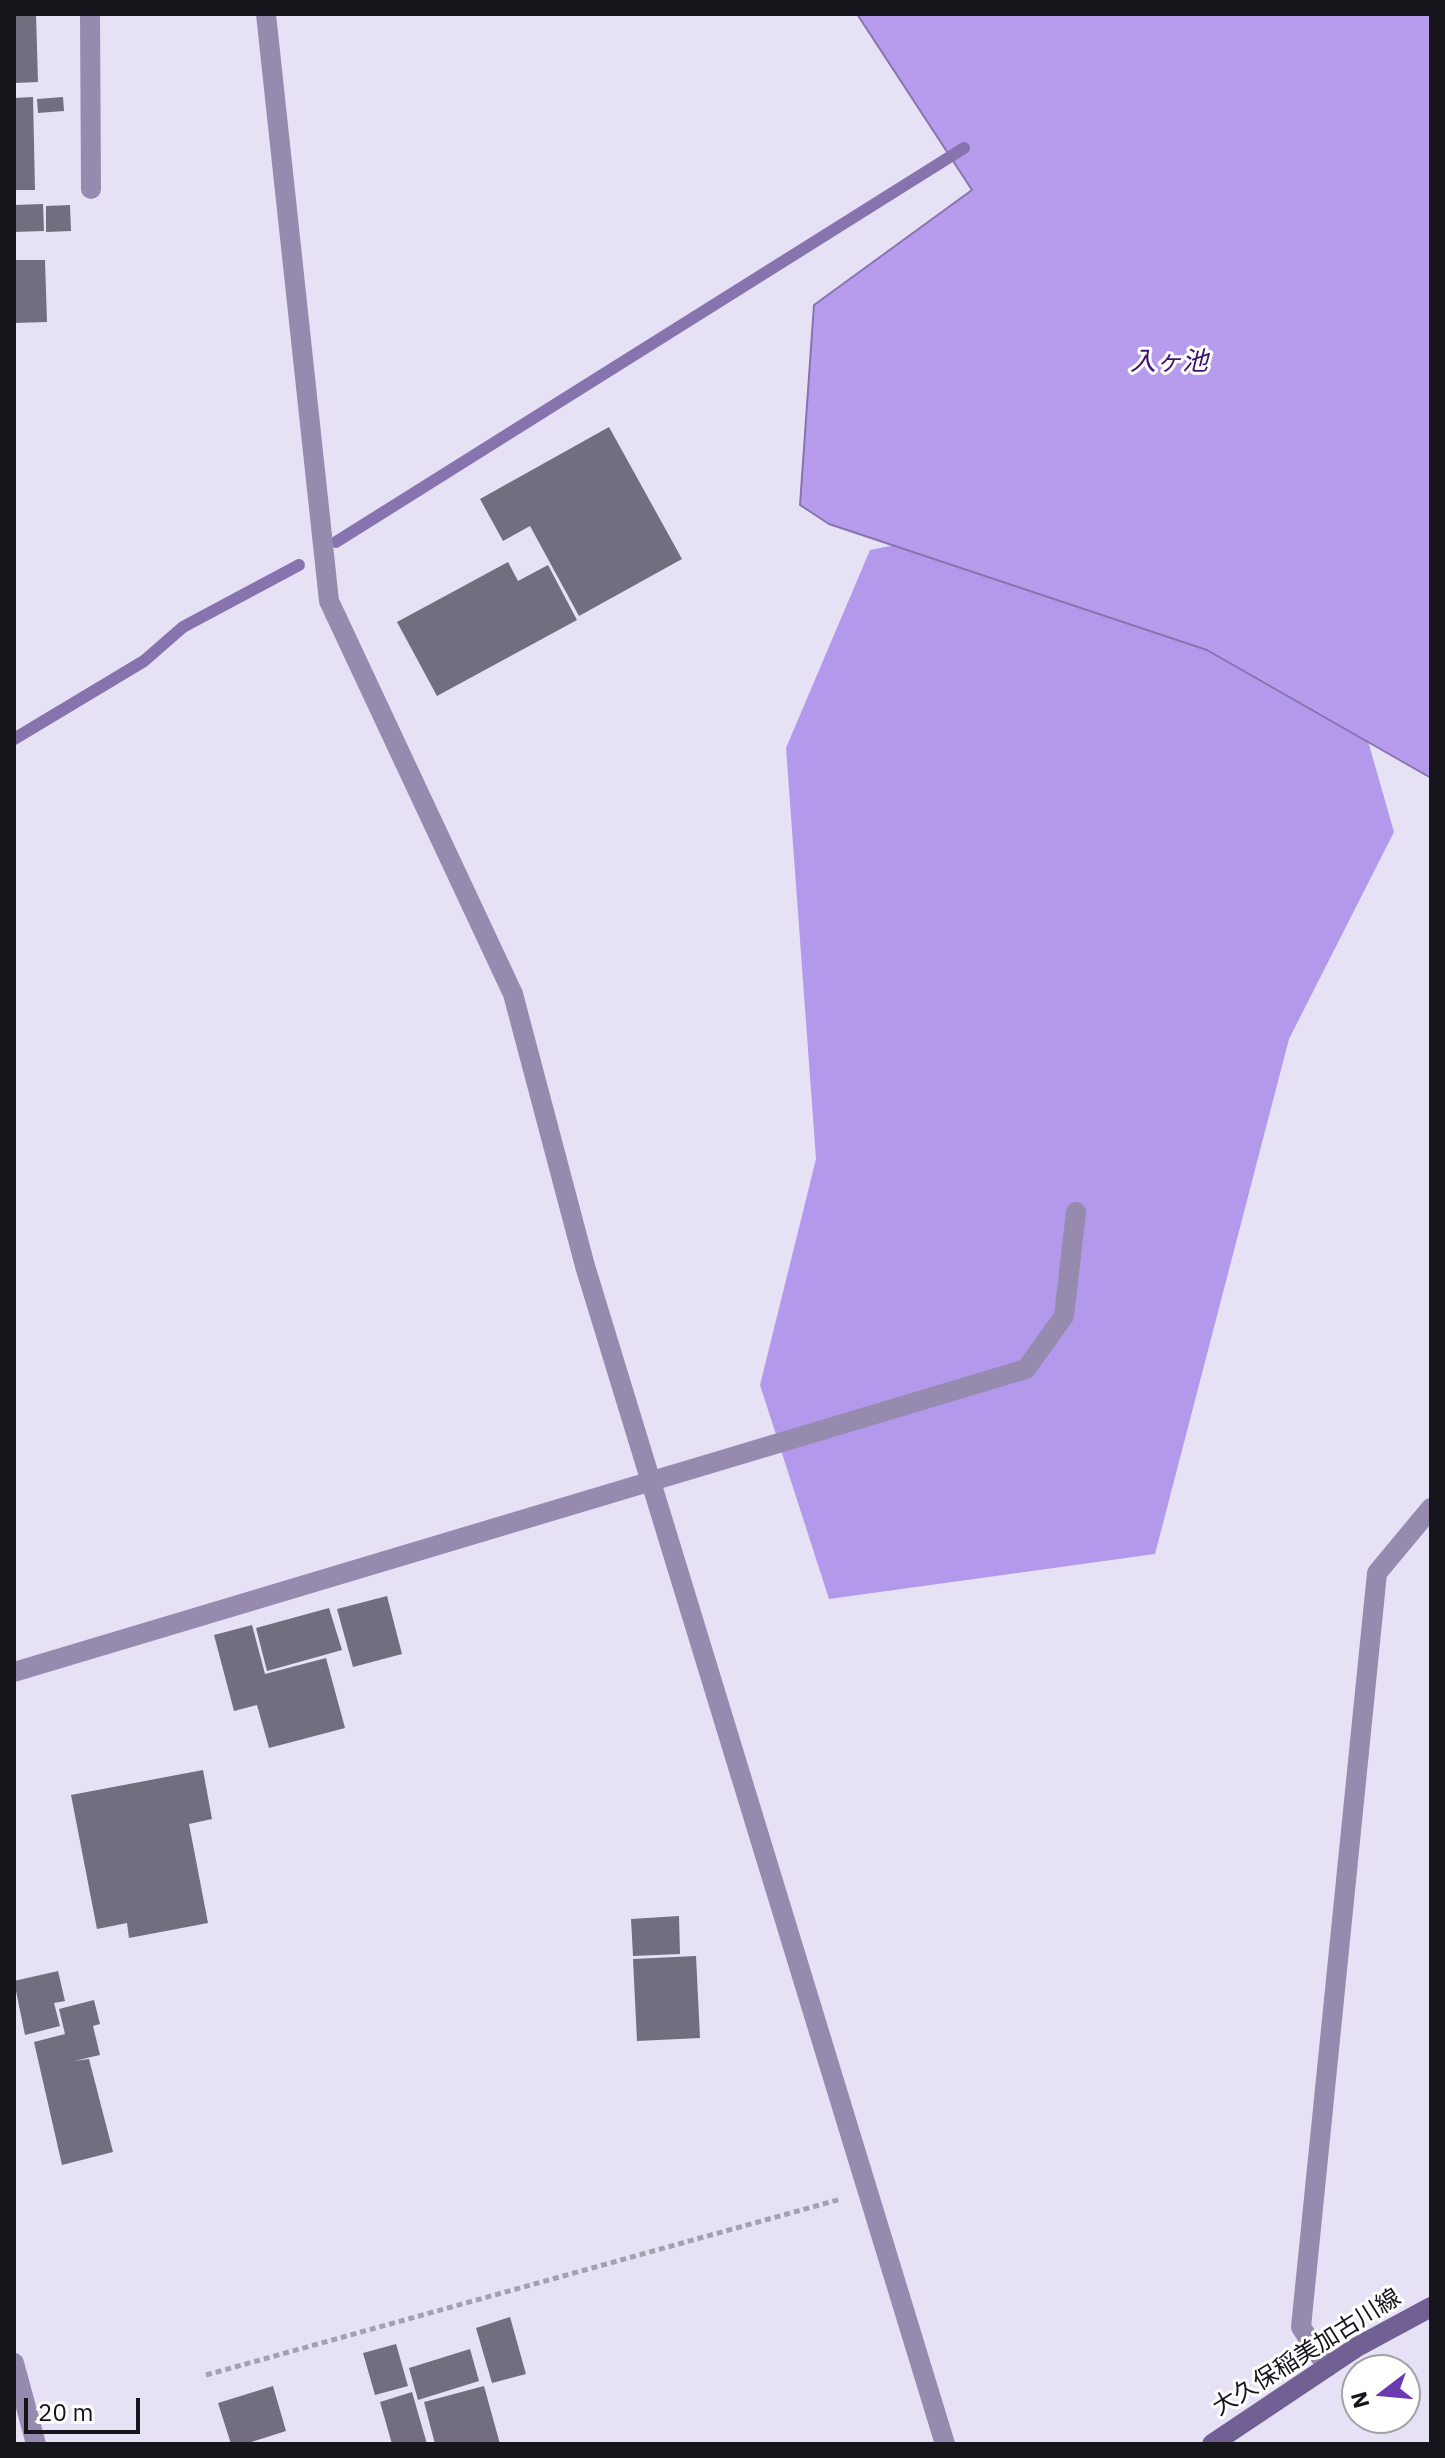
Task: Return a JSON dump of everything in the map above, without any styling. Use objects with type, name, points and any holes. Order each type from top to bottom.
[{"type":"main road","name":"大久保稲美加古川線","points":[[1212,2444],[1327,2367],[1431,2307]]},
{"type":"street","points":[[90,14],[91,189]]},
{"type":"street","points":[[266,14],[329,601],[513,994],[585,1266],[945,2444]]},
{"type":"street","points":[[14,1672],[1026,1369],[1064,1316],[1076,1212]]},
{"type":"street","points":[[1327,2367],[1301,2327],[1377,1573],[1431,1508]]},
{"type":"street","points":[[14,2363],[36,2444]]},
{"type":"path","points":[[206,2375],[868,2191]]},
{"type":"shaded area","points":[[1095,506],[1356,699],[1394,832],[1289,1039],[1155,1554],[829,1599],[760,1385],[816,1159],[786,748],[870,550]]},
{"type":"water","name":"入ヶ池","points":[[857,14],[1431,14],[1431,778],[1207,650],[829,524],[800,505],[814,305],[972,190]]},
{"type":"building","points":[[14,14],[36,14],[38,82],[14,83]]},
{"type":"building","points":[[33,97],[35,190],[14,190],[14,98]]},
{"type":"building","points":[[63,97],[64,111],[38,113],[37,99]]},
{"type":"building","points":[[43,204],[44,231],[14,232],[14,205]]},
{"type":"building","points":[[70,205],[71,231],[46,232],[46,206]]},
{"type":"building","points":[[14,260],[45,260],[47,322],[14,323]]},
{"type":"building","points":[[609,427],[682,559],[579,616],[530,526],[503,541],[480,499]]},
{"type":"building","points":[[508,562],[518,581],[548,565],[577,620],[437,696],[397,622]]},
{"type":"building","points":[[387,1596],[402,1654],[353,1667],[337,1609]]},
{"type":"building","points":[[329,1608],[342,1650],[267,1671],[256,1628]]},
{"type":"building","points":[[252,1625],[265,1674],[326,1658],[345,1728],[269,1748],[257,1705],[234,1711],[214,1635]]},
{"type":"building","points":[[203,1770],[212,1819],[189,1824],[208,1923],[129,1938],[127,1923],[97,1929],[71,1795]]},
{"type":"building","points":[[679,1916],[680,1954],[633,1956],[631,1919]]},
{"type":"building","points":[[696,1956],[700,2038],[637,2041],[633,1959]]},
{"type":"building","points":[[58,1971],[65,2001],[54,2003],[60,2026],[25,2035],[14,1981]]},
{"type":"building","points":[[94,2000],[100,2024],[93,2026],[100,2055],[74,2061],[89,2059],[113,2152],[62,2165],[34,2042],[65,2034],[59,2009]]},
{"type":"building","points":[[510,2317],[526,2374],[492,2383],[476,2328]]},
{"type":"building","points":[[396,2344],[408,2386],[375,2395],[363,2353]]},
{"type":"building","points":[[470,2349],[479,2381],[418,2400],[409,2368]]},
{"type":"building","points":[[273,2386],[286,2431],[245,2444],[231,2444],[218,2403]]},
{"type":"building","points":[[484,2386],[500,2444],[435,2444],[424,2402]]},
{"type":"building","points":[[412,2392],[427,2444],[392,2444],[380,2402]]},
{"type":"waterway","points":[[336,542],[964,148]]},
{"type":"waterway","points":[[14,739],[144,661],[183,627],[299,565]]}]
